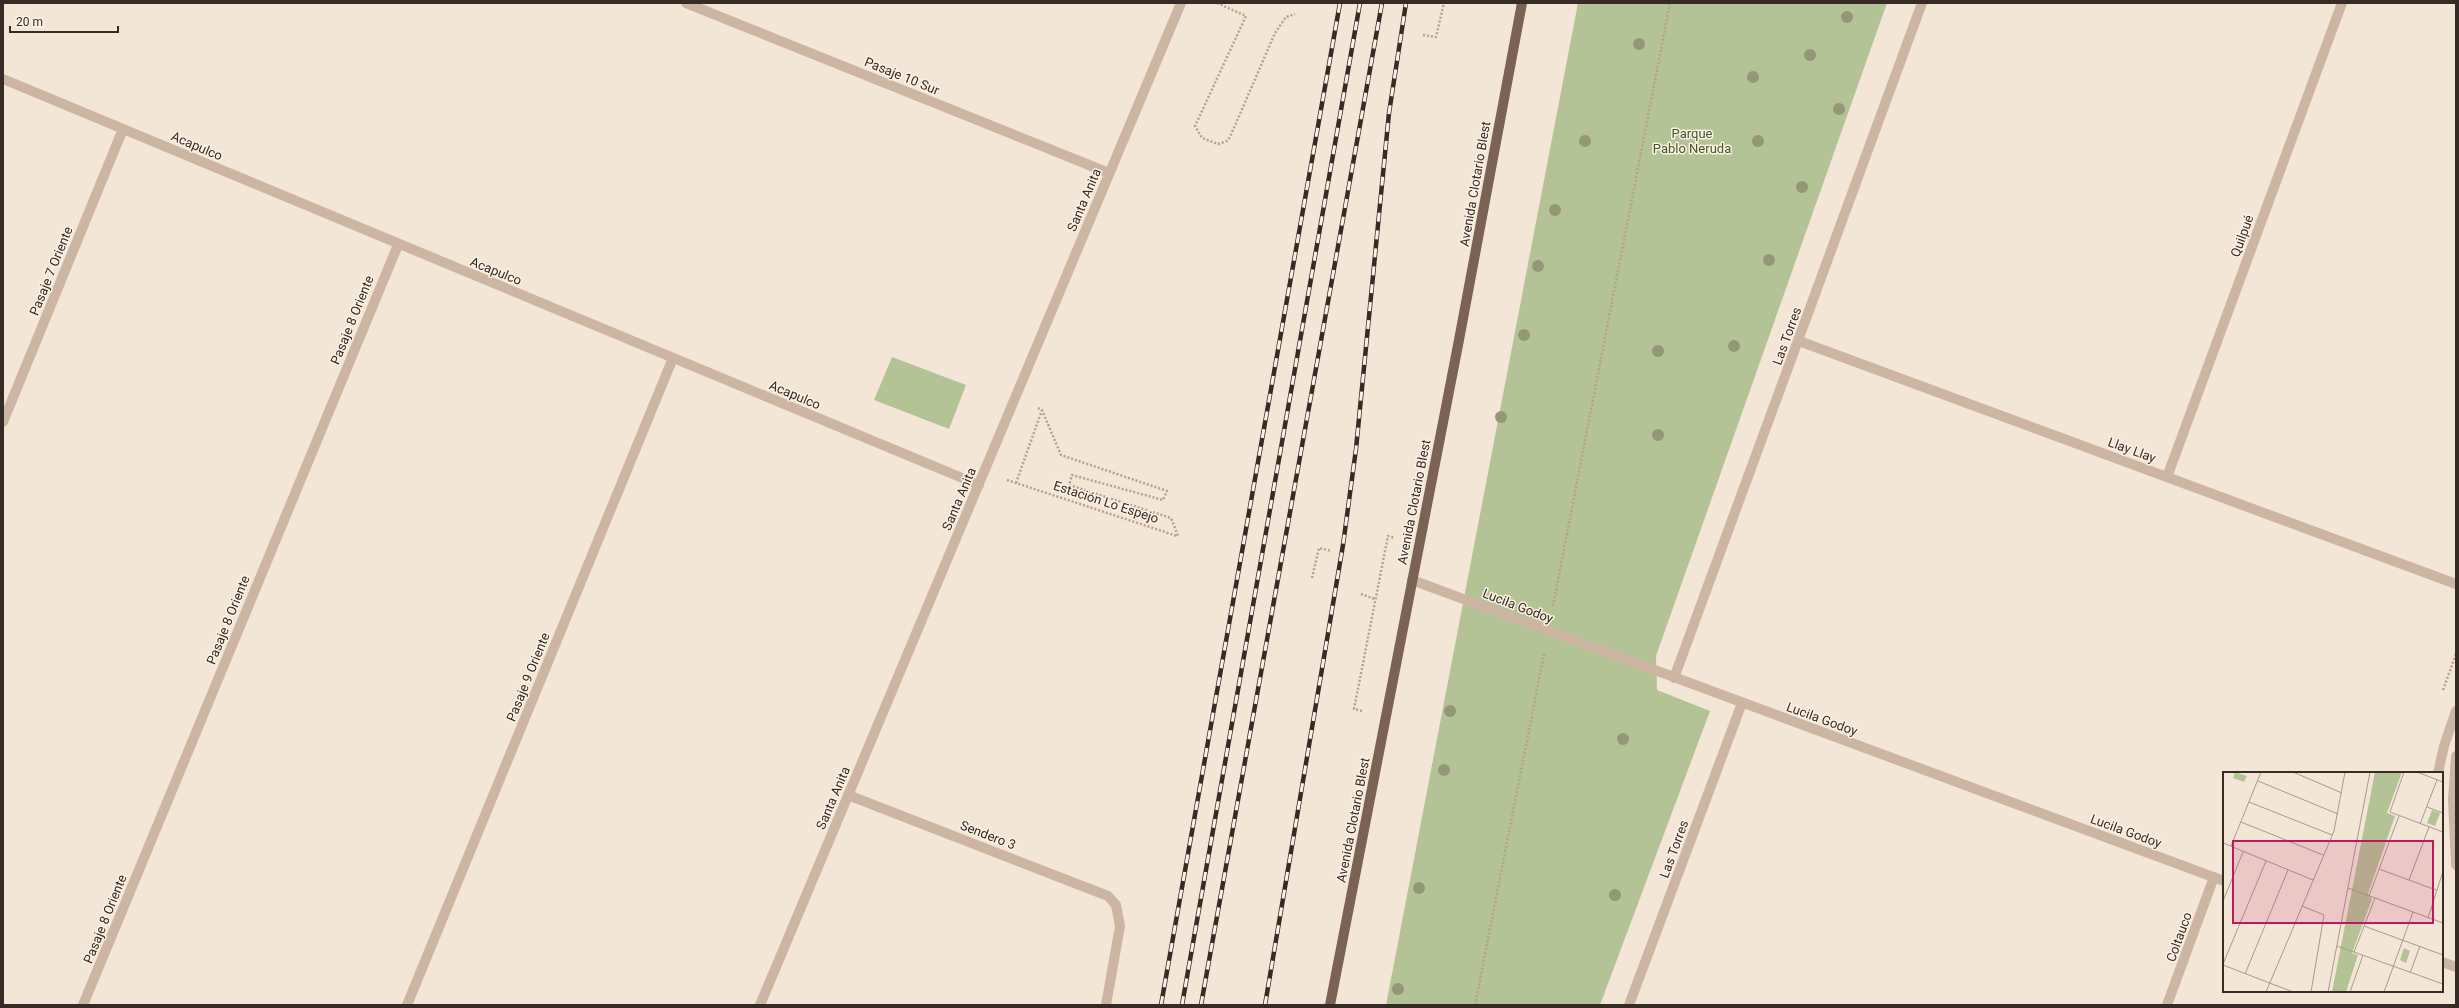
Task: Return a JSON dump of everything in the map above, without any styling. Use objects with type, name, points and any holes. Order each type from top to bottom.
[{"type":"main road","name":"Avenida Clotario Blest","points":[[1330,1005],[1385,717],[1460,340],[1522,3]]},
{"type":"street","name":"Pasaje 10 Sur","points":[[686,3],[1109,173]]},
{"type":"street","name":"Santa Anita","points":[[760,1005],[1016,399],[1181,3]]},
{"type":"street","name":"Las Torres","points":[[1674,678],[1799,342],[1922,3]]},
{"type":"street","name":"Quilpué","points":[[2168,477],[2342,3]]},
{"type":"street","name":"Acapulco","points":[[3,79],[398,245],[979,485]]},
{"type":"street","name":"Pasaje 7 Oriente","points":[[3,422],[123,129]]},
{"type":"street","name":"Pasaje 8 Oriente","points":[[83,1005],[398,245]]},
{"type":"street","name":"Llay Llay","points":[[1799,342],[2456,584]]},
{"type":"street","name":"Pasaje 9 Oriente","points":[[407,1005],[673,358]]},
{"type":"street","name":"Lucila Godoy","points":[[1412,580],[2219,879]]},
{"type":"street","name":"Las Torres","points":[[1630,1005],[1742,703]]},
{"type":"street","points":[[2438,772],[2444,746],[2456,711]]},
{"type":"street","points":[[2456,756],[2453,800],[2456,865]]},
{"type":"street","name":"Sendero 3","points":[[848,795],[1108,896],[1116,905],[1120,926],[1106,1005]]},
{"type":"street","name":"Coltauco","points":[[2167,1005],[2219,879]]},
{"type":"street","points":[[2443,962],[2456,967]]},
{"type":"path","points":[[1217,3],[1246,16],[1195,126],[1202,138],[1218,144],[1227,141],[1230,137],[1275,34],[1286,17],[1295,14]]},
{"type":"path","points":[[1423,35],[1436,37],[1444,3]]},
{"type":"path","points":[[1475,1005],[1670,3]]},
{"type":"path","points":[[1016,399],[1042,410],[1016,483]]},
{"type":"path","name":"Estación Lo Espejo","points":[[1027,487],[1178,536],[1171,518],[1070,485],[1072,475],[1163,500],[1167,491],[1061,455],[1042,410]]},
{"type":"path","points":[[1385,717],[1354,709],[1375,599],[1388,536],[1419,544]]},
{"type":"path","points":[[1312,578],[1319,548],[1332,551]]},
{"type":"path","points":[[1361,594],[1375,599]]},
{"type":"green space","name":"Parque Pablo Neruda","points":[[1578,3],[1887,3],[1656,656],[1657,690],[1710,711],[1600,1005],[1386,1005]]},
{"type":"green space","points":[[892,357],[966,385],[949,429],[874,400]]},
{"type":"railway","points":[[1161,1005],[1340,3]]},
{"type":"railway","points":[[1182,1005],[1360,3]]},
{"type":"railway","points":[[1201,1005],[1382,3]]},
{"type":"railway","points":[[1265,1005],[1343,545],[1356,449],[1389,113],[1406,3]]}]
